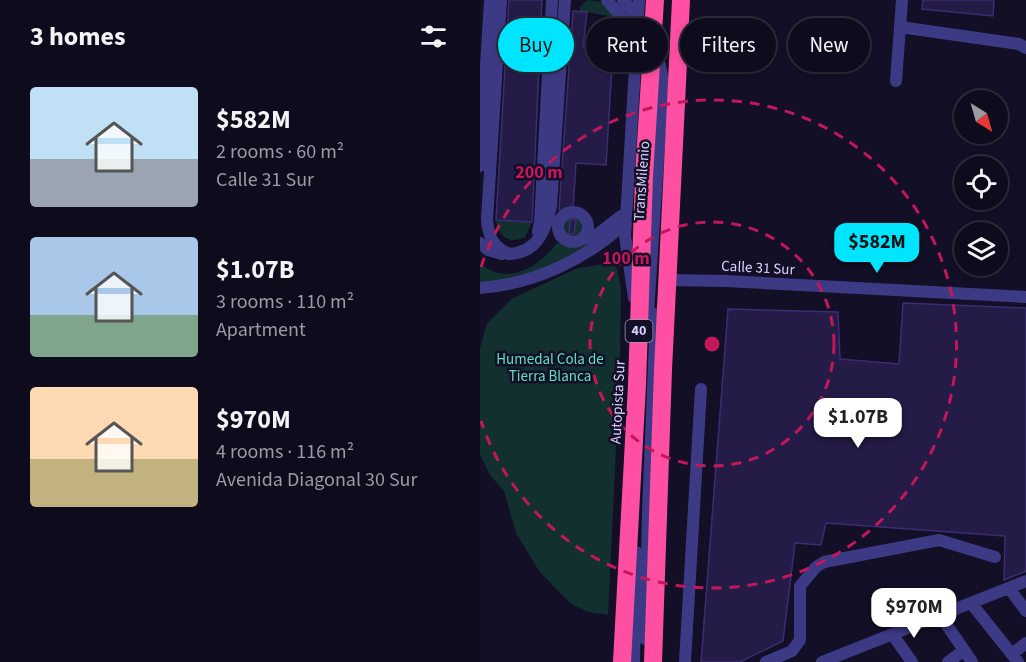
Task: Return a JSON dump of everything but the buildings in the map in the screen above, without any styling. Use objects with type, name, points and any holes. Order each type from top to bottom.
[{"type":"highway","name":"Autopista Sur","points":[[622,662],[644,176],[655,0]]},
{"type":"highway","name":"40","points":[[653,662],[681,0]]},
{"type":"street","points":[[501,0],[488,229],[495,245],[509,254]]},
{"type":"street","points":[[509,254],[530,244],[538,232],[540,222],[552,0]]},
{"type":"street","points":[[564,18],[565,0]]},
{"type":"street","points":[[564,18],[573,0]]},
{"type":"street","points":[[607,0],[622,18]]},
{"type":"street","name":"TransMilenio","points":[[623,0],[645,29],[660,63],[663,96],[644,662]]},
{"type":"street","name":"TransMilenio","points":[[628,0],[651,29],[665,63],[668,97],[662,149],[637,514],[634,662]]},
{"type":"street","points":[[637,18],[639,0]]},
{"type":"street","points":[[896,81],[902,0]]},
{"type":"street","points":[[480,166],[487,8]]},
{"type":"street","points":[[900,27],[1019,44],[1026,48]]},
{"type":"street","points":[[480,243],[493,252],[509,254],[527,251],[541,236],[549,218],[551,206],[560,72]]},
{"type":"street","points":[[634,72],[625,217],[626,253],[639,324]]},
{"type":"street","points":[[480,224],[488,207]]},
{"type":"street","points":[[480,288],[509,284],[544,274],[571,262],[601,244],[625,217]]},
{"type":"street","name":"TransMilenio","points":[[576,241],[598,234],[625,217]]},
{"type":"street","name":"Calle 31 Sur","points":[[668,280],[726,277],[1026,297]]},
{"type":"street","points":[[685,662],[701,389]]},
{"type":"street","points":[[766,662],[792,651],[800,640],[800,586],[816,567],[824,562],[939,540],[995,557]]},
{"type":"street","points":[[822,662],[851,657],[892,634],[1026,581]]},
{"type":"street","points":[[1009,588],[1026,611]]},
{"type":"street","points":[[971,603],[1013,659],[1026,643]]},
{"type":"street","points":[[939,615],[972,662]]},
{"type":"street","points":[[892,634],[912,662]]},
{"type":"street","points":[[948,662],[963,651]]},
{"type":"green space","points":[[587,0],[603,2],[615,17],[580,11],[580,7]]},
{"type":"green space","points":[[569,217],[576,217],[583,224],[582,231],[574,238],[564,235],[562,230],[563,223]]},
{"type":"green space","points":[[496,220],[532,222],[525,237],[514,240],[502,235]]},
{"type":"green space","points":[[602,236],[578,254],[531,273],[480,284],[480,266],[482,265],[503,274],[513,273],[533,266],[557,243],[579,246]]},
{"type":"green space","name":"Humedal Cola de Tierra Blanca","points":[[604,264],[617,267],[621,289],[620,365],[608,615],[588,612],[570,603],[539,571],[516,533],[504,491],[490,475],[480,455],[480,348],[487,324],[513,298],[578,268]]}]
